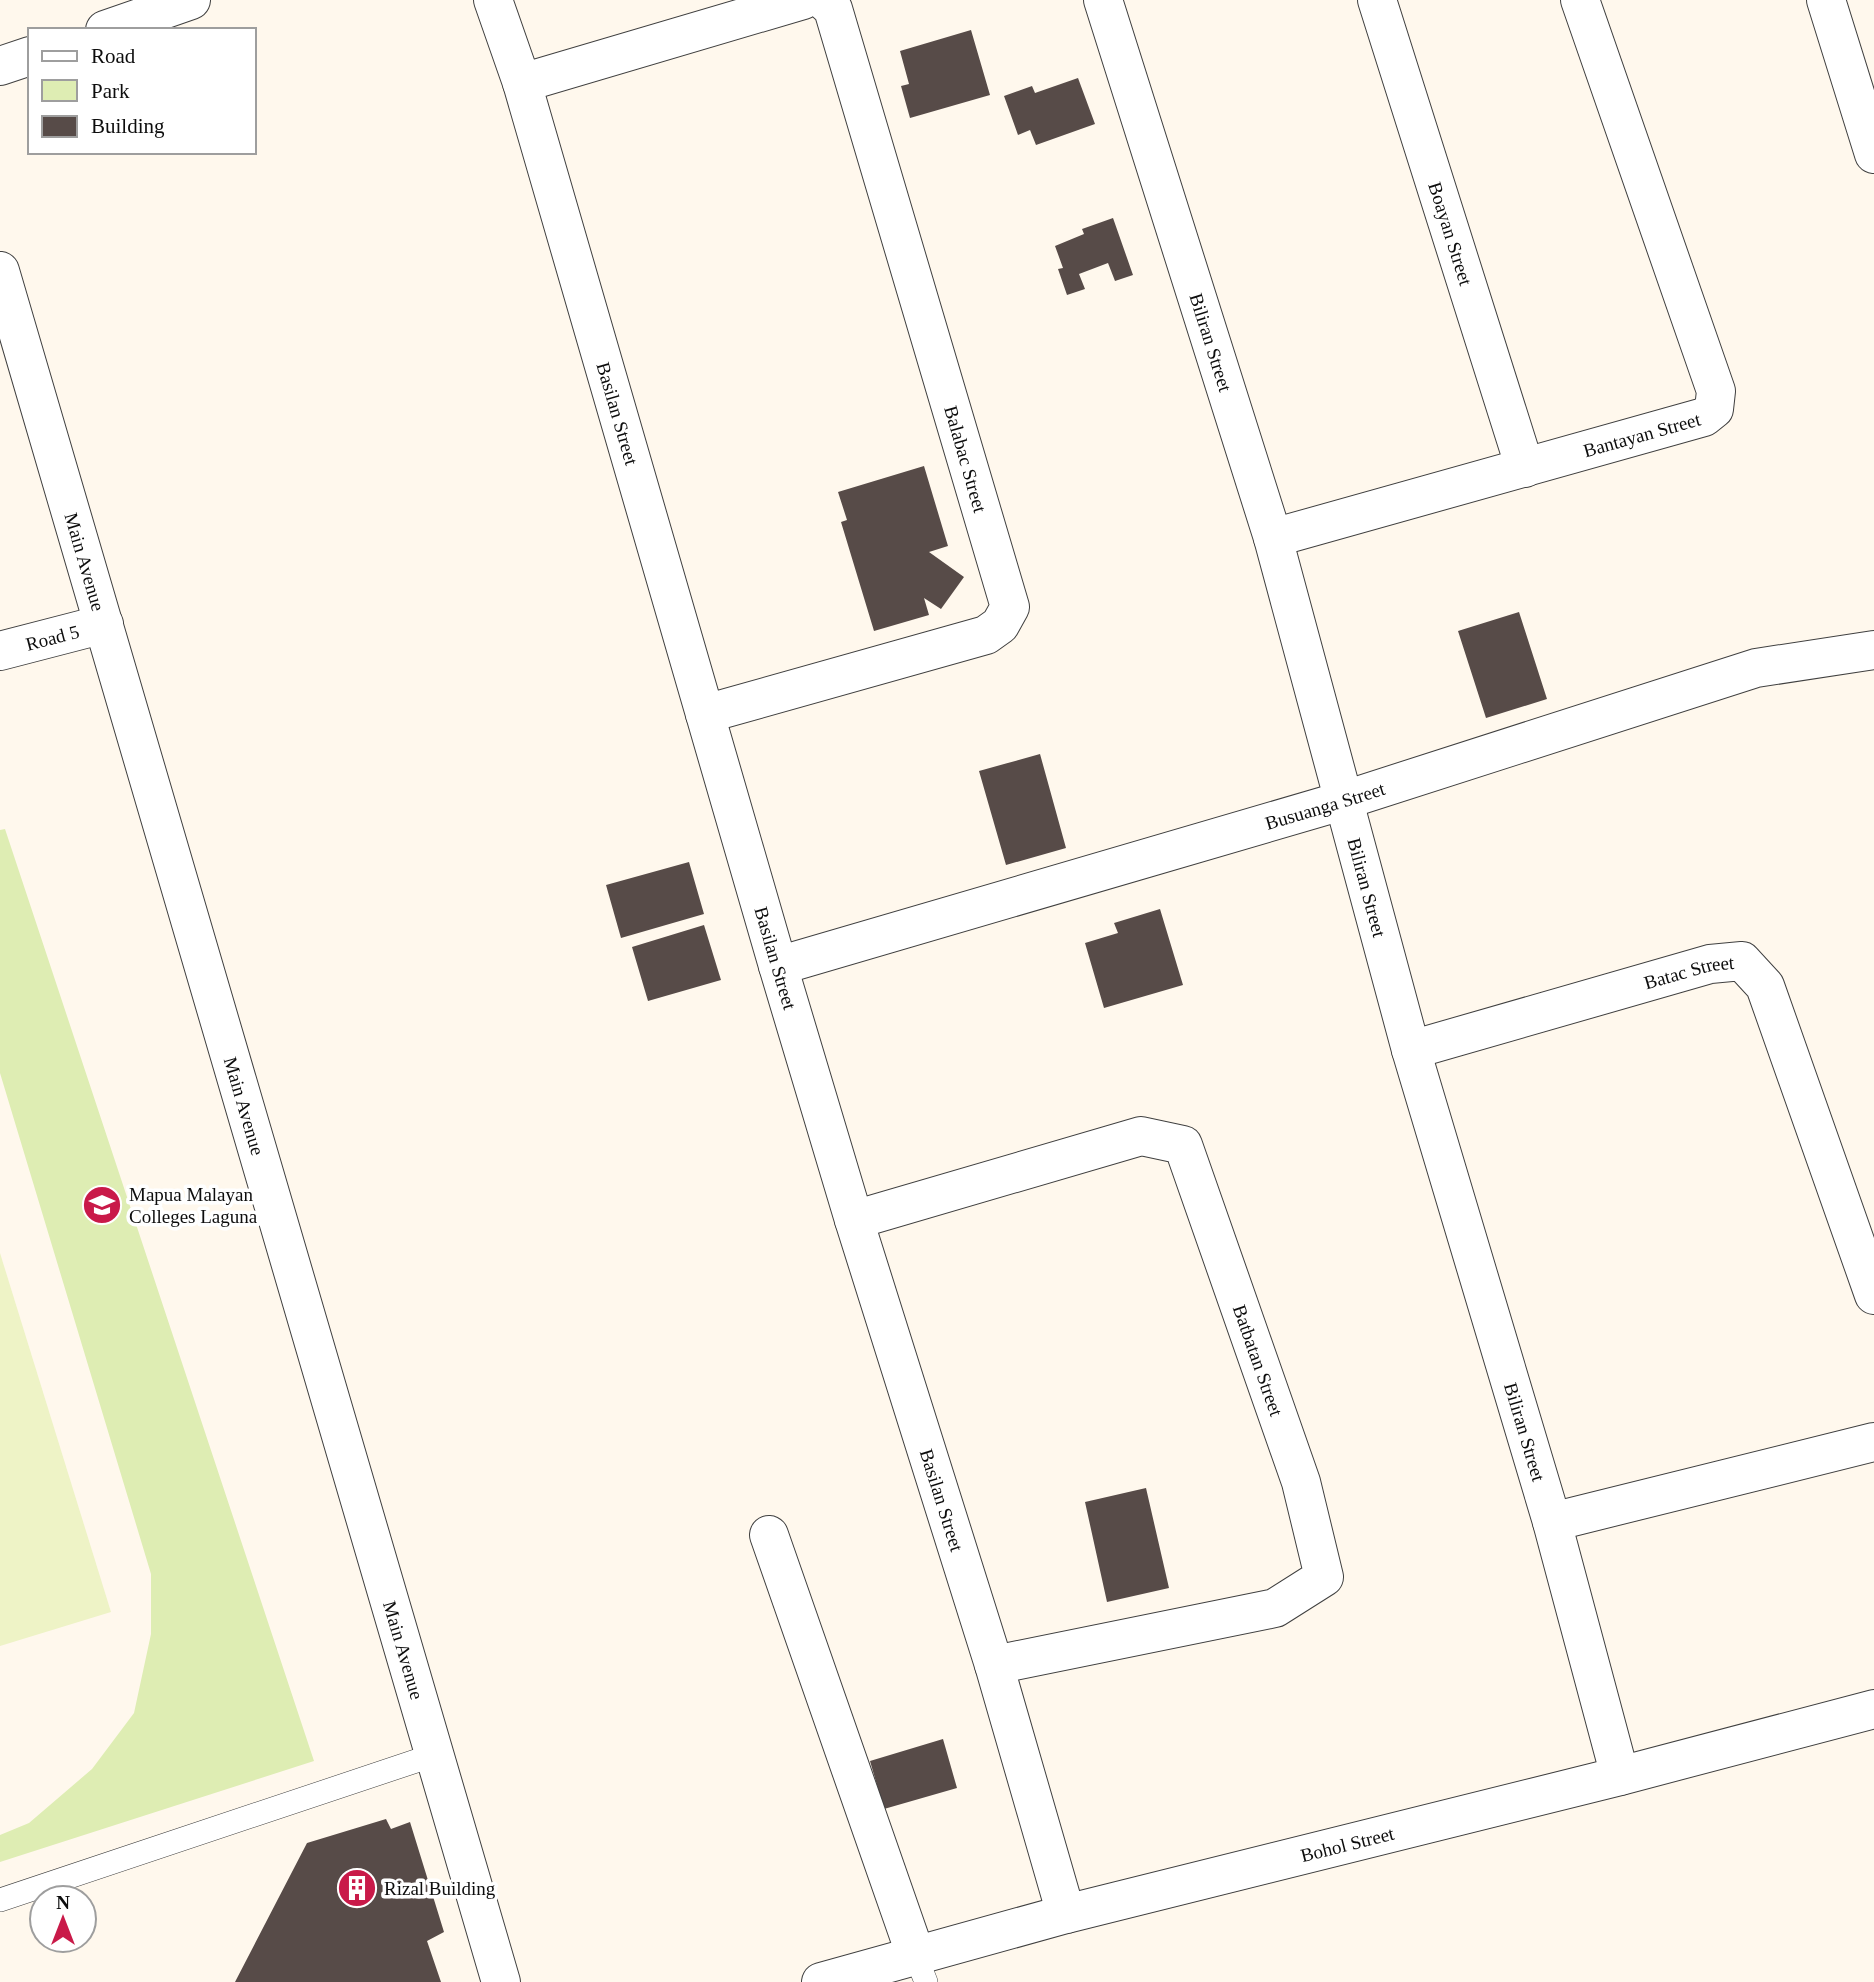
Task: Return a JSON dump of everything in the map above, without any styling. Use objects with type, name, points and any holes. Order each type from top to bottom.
[{"type":"street","points":[[111,28],[191,0]]},
{"type":"street","name":"Basilan Street","points":[[493,0],[522,83],[854,1220],[994,1665],[1066,1914]]},
{"type":"street","points":[[522,83],[803,0]]},
{"type":"street","name":"Balabac Street","points":[[705,714],[986,635],[1000,625],[1010,607],[833,9],[823,0]]},
{"type":"street","name":"Biliran Street","points":[[1103,0],[1273,538],[1410,1050],[1552,1522],[1620,1776]]},
{"type":"street","name":"Boayan Street","points":[[1377,0],[1525,468]]},
{"type":"street","name":"Bantayan Street","points":[[1273,538],[1704,417],[1714,409],[1716,391],[1580,0]]},
{"type":"street","points":[[1826,0],[1874,154]]},
{"type":"street","points":[[0,66],[28,57]]},
{"type":"street","name":"Main Avenue","points":[[0,271],[501,1982]]},
{"type":"street","name":"Road 5","points":[[0,651],[104,624]]},
{"type":"street","name":"Busuanga Street","points":[[778,965],[1345,800],[1756,668],[1874,650]]},
{"type":"street","name":"Batac Street","points":[[1410,1050],[1710,964],[1742,961],[1765,986],[1874,1295]]},
{"type":"street","name":"Batbatan Street","points":[[854,1220],[1141,1136],[1183,1145],[1301,1482],[1324,1577],[1275,1608],[994,1665]]},
{"type":"street","points":[[1552,1522],[1874,1442]]},
{"type":"street","points":[[769,1535],[921,1969]]},
{"type":"street","name":"Bohol Street","points":[[821,1982],[921,1969],[1066,1914],[1620,1776],[1874,1709]]},
{"type":"lane","points":[[0,1900],[434,1755]]},
{"type":"green space","points":[[5,829],[314,1761],[0,1862],[0,1835],[29,1823],[92,1769],[134,1713],[151,1634],[151,1574],[0,1073],[0,830]]},
{"type":"green space","points":[[0,1253],[111,1612],[0,1646]]},
{"type":"building","points":[[971,30],[990,95],[910,118],[901,86],[909,84],[900,51]]},
{"type":"building","points":[[1078,78],[1095,124],[1036,145],[1030,130],[1018,135],[1004,96],[1032,86],[1035,93]]},
{"type":"building","points":[[1113,218],[1133,275],[1115,281],[1108,263],[1079,274],[1085,289],[1067,295],[1058,269],[1063,268],[1055,246],[1084,234],[1082,229]]},
{"type":"building","points":[[924,466],[948,546],[929,552],[964,577],[941,609],[924,598],[929,615],[874,631],[841,522],[847,520],[838,492]]},
{"type":"building","points":[[1519,612],[1547,699],[1486,718],[1458,631]]},
{"type":"building","points":[[1040,754],[1066,848],[1006,865],[979,771]]},
{"type":"building","points":[[689,862],[704,914],[621,938],[606,885]]},
{"type":"building","points":[[1160,909],[1183,985],[1104,1008],[1085,943],[1118,933],[1114,923]]},
{"type":"building","points":[[704,925],[721,980],[648,1001],[632,947]]},
{"type":"building","points":[[1146,1488],[1169,1588],[1107,1602],[1085,1502]]},
{"type":"building","points":[[943,1739],[957,1788],[884,1809],[870,1761]]},
{"type":"building","name":"Rizal Building","points":[[386,1819],[391,1829],[410,1822],[444,1932],[427,1941],[441,1982],[235,1982],[307,1843]]},
{"type":"place","name":"Mapua Malayan Colleges Laguna","points":[[102,1205]]},
{"type":"place","name":"Rizal Building","points":[[357,1888]]}]
